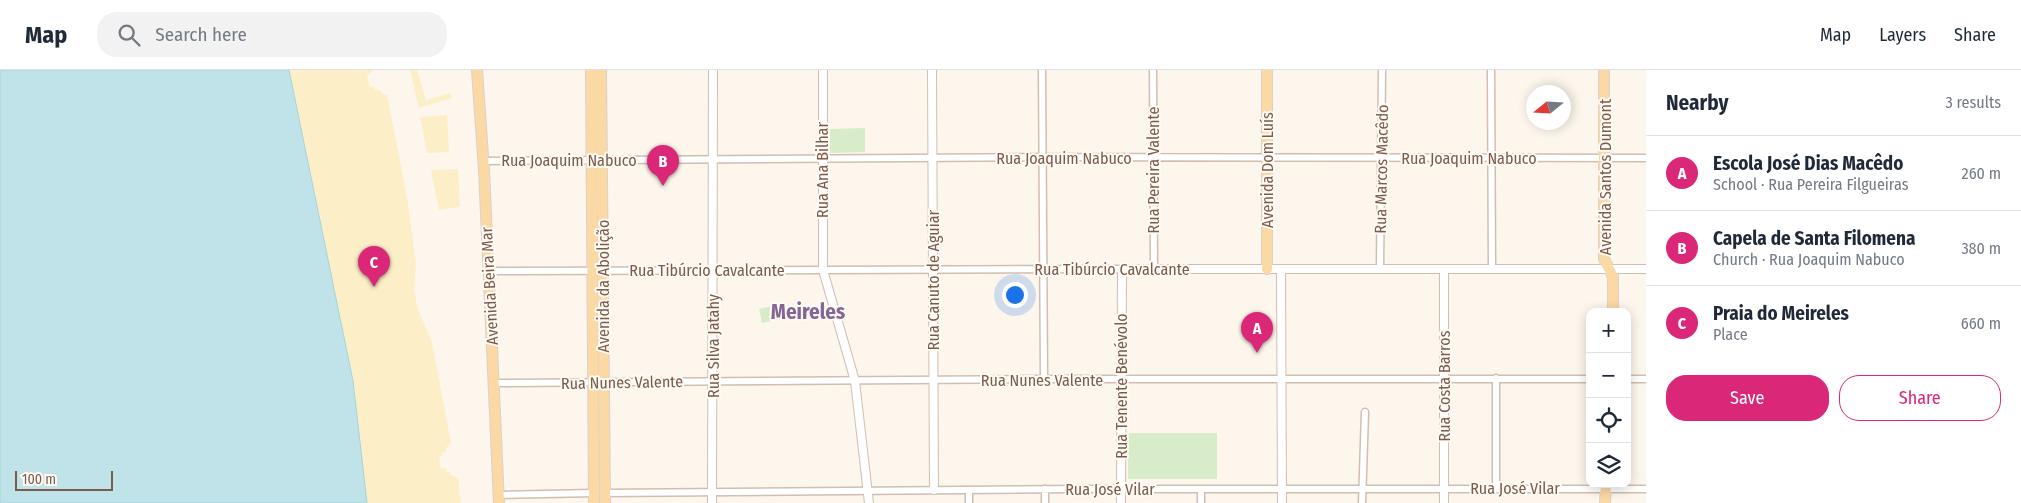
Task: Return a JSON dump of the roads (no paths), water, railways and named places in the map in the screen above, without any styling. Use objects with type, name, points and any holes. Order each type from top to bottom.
[{"type":"main road","name":"Avenida Beira Mar","points":[[477,70],[489,271],[499,499]]},
{"type":"main road","name":"Avenida da Abolição","points":[[592,70],[604,270],[598,382]]},
{"type":"main road","name":"Avenida da Abolição","points":[[599,498],[598,382],[592,270],[602,70]]},
{"type":"main road","name":"Avenida Dom Luís","points":[[1267,70],[1267,269]]},
{"type":"main road","name":"Avenida Santos Dumont","points":[[1604,70],[1604,259],[1613,277],[1613,308]]},
{"type":"main road","points":[[1606,488],[1606,503]]},
{"type":"street","name":"Rua Silva Jatahy","points":[[712,503],[713,70]]},
{"type":"street","name":"Rua Ana Bilhar","points":[[822,70],[823,270],[855,381],[869,503]]},
{"type":"street","name":"Rua Canuto de Aguiar","points":[[932,70],[931,270],[934,490]]},
{"type":"street","points":[[1042,70],[1044,379]]},
{"type":"street","name":"Rua Pereira Valente","points":[[1153,70],[1154,269]]},
{"type":"street","name":"Rua Marcos Macêdo","points":[[1380,269],[1382,70]]},
{"type":"street","points":[[1491,70],[1492,268]]},
{"type":"street","name":"Rua Joaquim Nabuco","points":[[483,160],[822,160],[1043,157],[1268,159],[1646,158]]},
{"type":"street","name":"Rua Costa Barros","points":[[1444,268],[1444,503]]},
{"type":"street","name":"Rua Tenente Benévolo","points":[[1121,503],[1122,269]]},
{"type":"street","points":[[1281,269],[1282,503]]},
{"type":"street","name":"Rua Tibúrcio Cavalcante","points":[[489,271],[1646,269]]},
{"type":"street","points":[[1496,378],[1496,487]]},
{"type":"street","name":"Rua Nunes Valente","points":[[494,383],[1044,379],[1586,379]]},
{"type":"street","points":[[1631,379],[1646,379]]},
{"type":"street","points":[[1362,503],[1365,412]]},
{"type":"street","name":"Rua José Vilar","points":[[499,499],[599,498],[712,492],[1586,487]]},
{"type":"street","name":"Rua José Vilar","points":[[1626,488],[1646,489]]},
{"type":"street","points":[[1045,489],[1045,503]]},
{"type":"street","points":[[969,490],[969,503]]},
{"type":"street","points":[[1201,490],[1201,503]]},
{"type":"water","points":[[0,70],[289,70],[353,381],[367,503],[0,503]]},
{"type":"place","name":"Capela de Santa Filomena","points":[[663,186]]},
{"type":"place","name":"Praia do Meireles","points":[[374,287]]},
{"type":"place","name":"Escola José Dias Macêdo","points":[[1257,353]]},
{"type":"district","name":"Meireles","points":[[808,312]]}]
